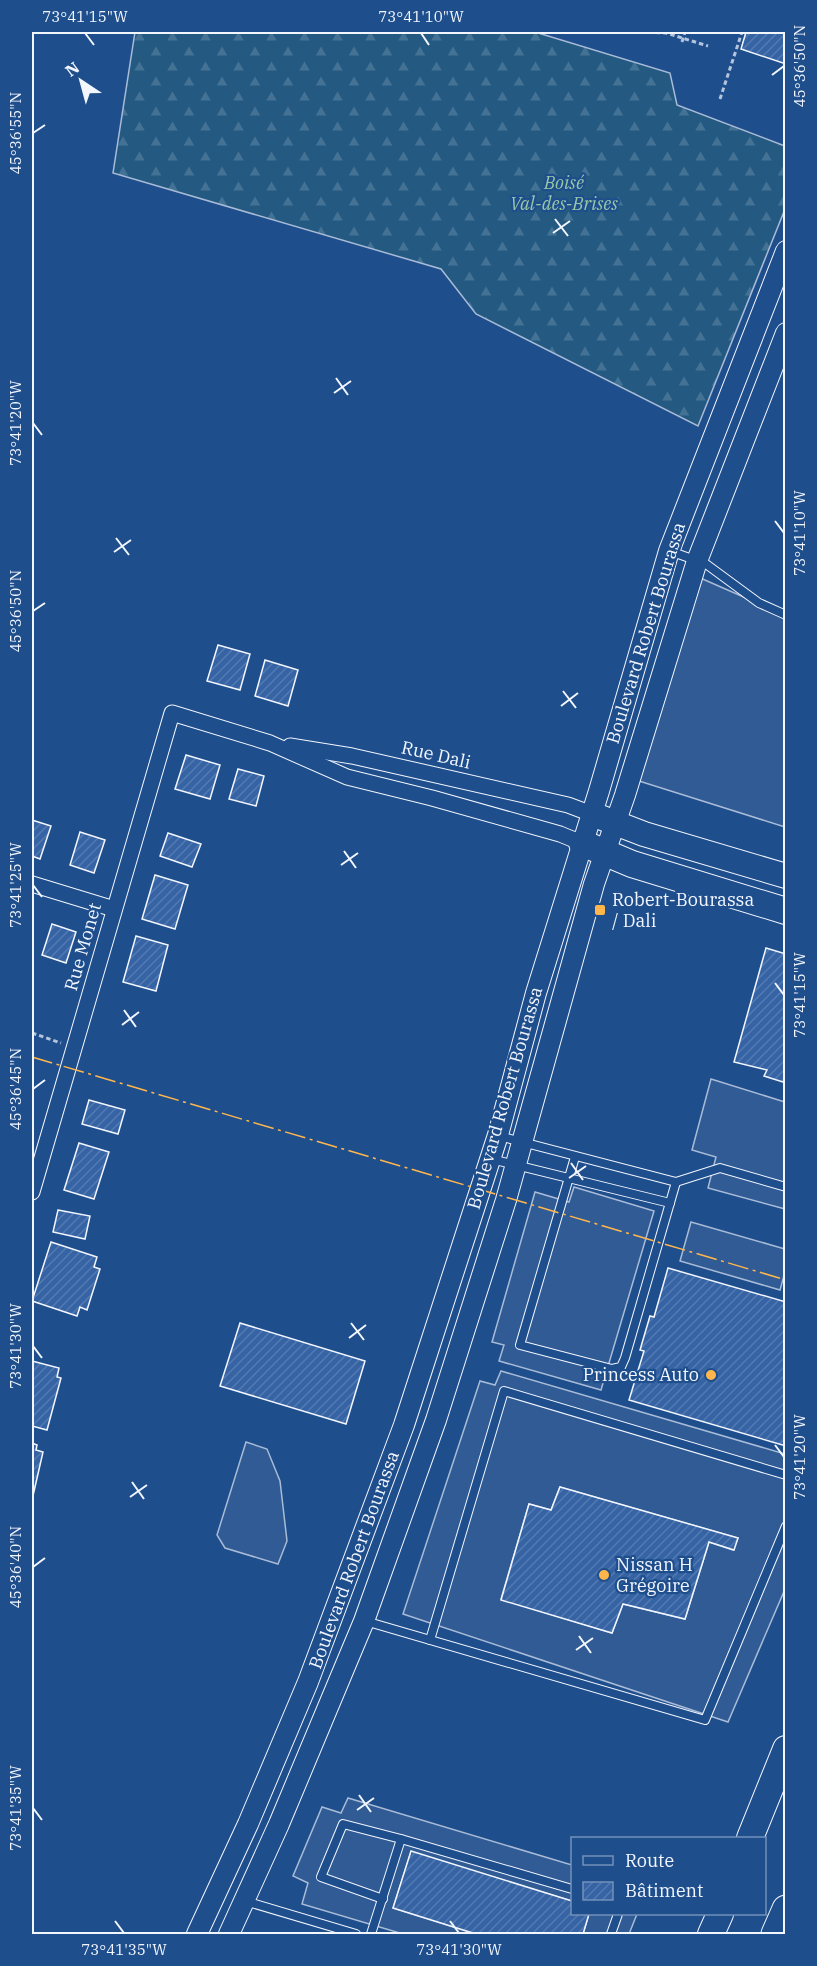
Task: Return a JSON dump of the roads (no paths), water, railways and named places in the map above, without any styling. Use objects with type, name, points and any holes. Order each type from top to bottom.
[{"type":"highway","points":[[593,848],[786,911]]},
{"type":"highway","points":[[751,1837],[786,1749]]},
{"type":"highway","points":[[775,1935],[786,1909]]},
{"type":"highway","points":[[711,1935],[720,1915]]},
{"type":"main road","points":[[592,814],[786,876]]},
{"type":"street","name":"Boulevard Robert Bourassa","points":[[229,1935],[364,1621],[436,1420],[522,1142],[593,848],[592,814],[669,551],[786,251]]},
{"type":"street","name":"Boulevard Robert Bourassa","points":[[197,1935],[279,1752],[360,1550],[422,1371],[498,1135],[536,993],[593,848],[616,823],[697,561],[786,333]]},
{"type":"street","name":"Rue Dali","points":[[172,713],[270,743],[347,777],[560,834],[593,848]]},
{"type":"street","name":"Rue Monet","points":[[33,1184],[172,713]]},
{"type":"street","name":"Rue Dali","points":[[270,743],[352,756],[568,805],[592,814]]},
{"type":"street","points":[[32,884],[114,909]]},
{"type":"lane","points":[[669,551],[706,564],[759,603],[786,615]]},
{"type":"lane","points":[[498,1135],[676,1182],[720,1168],[786,1187]]},
{"type":"lane","points":[[575,1156],[520,1345],[612,1369],[621,1367],[626,1358],[676,1182]]},
{"type":"lane","points":[[490,1159],[670,1203]]},
{"type":"lane","points":[[430,1640],[504,1391],[786,1475]]},
{"type":"lane","points":[[364,1621],[705,1720],[786,1526]]},
{"type":"lane","points":[[384,1899],[321,1877],[343,1824],[571,1888]]},
{"type":"lane","points":[[371,1935],[401,1839]]},
{"type":"lane","points":[[245,1901],[356,1935]]},
{"type":"lane","points":[[611,1935],[618,1915]]},
{"type":"place","name":"Robert-Bourassa / Dali","points":[[600,910]]},
{"type":"place","name":"Princess Auto","points":[[711,1375]]},
{"type":"place","name":"Nissan H Grégoire","points":[[604,1575]]},
{"type":"park label","name":"Boisé Val-des-Brises","points":[[564,193]]}]
